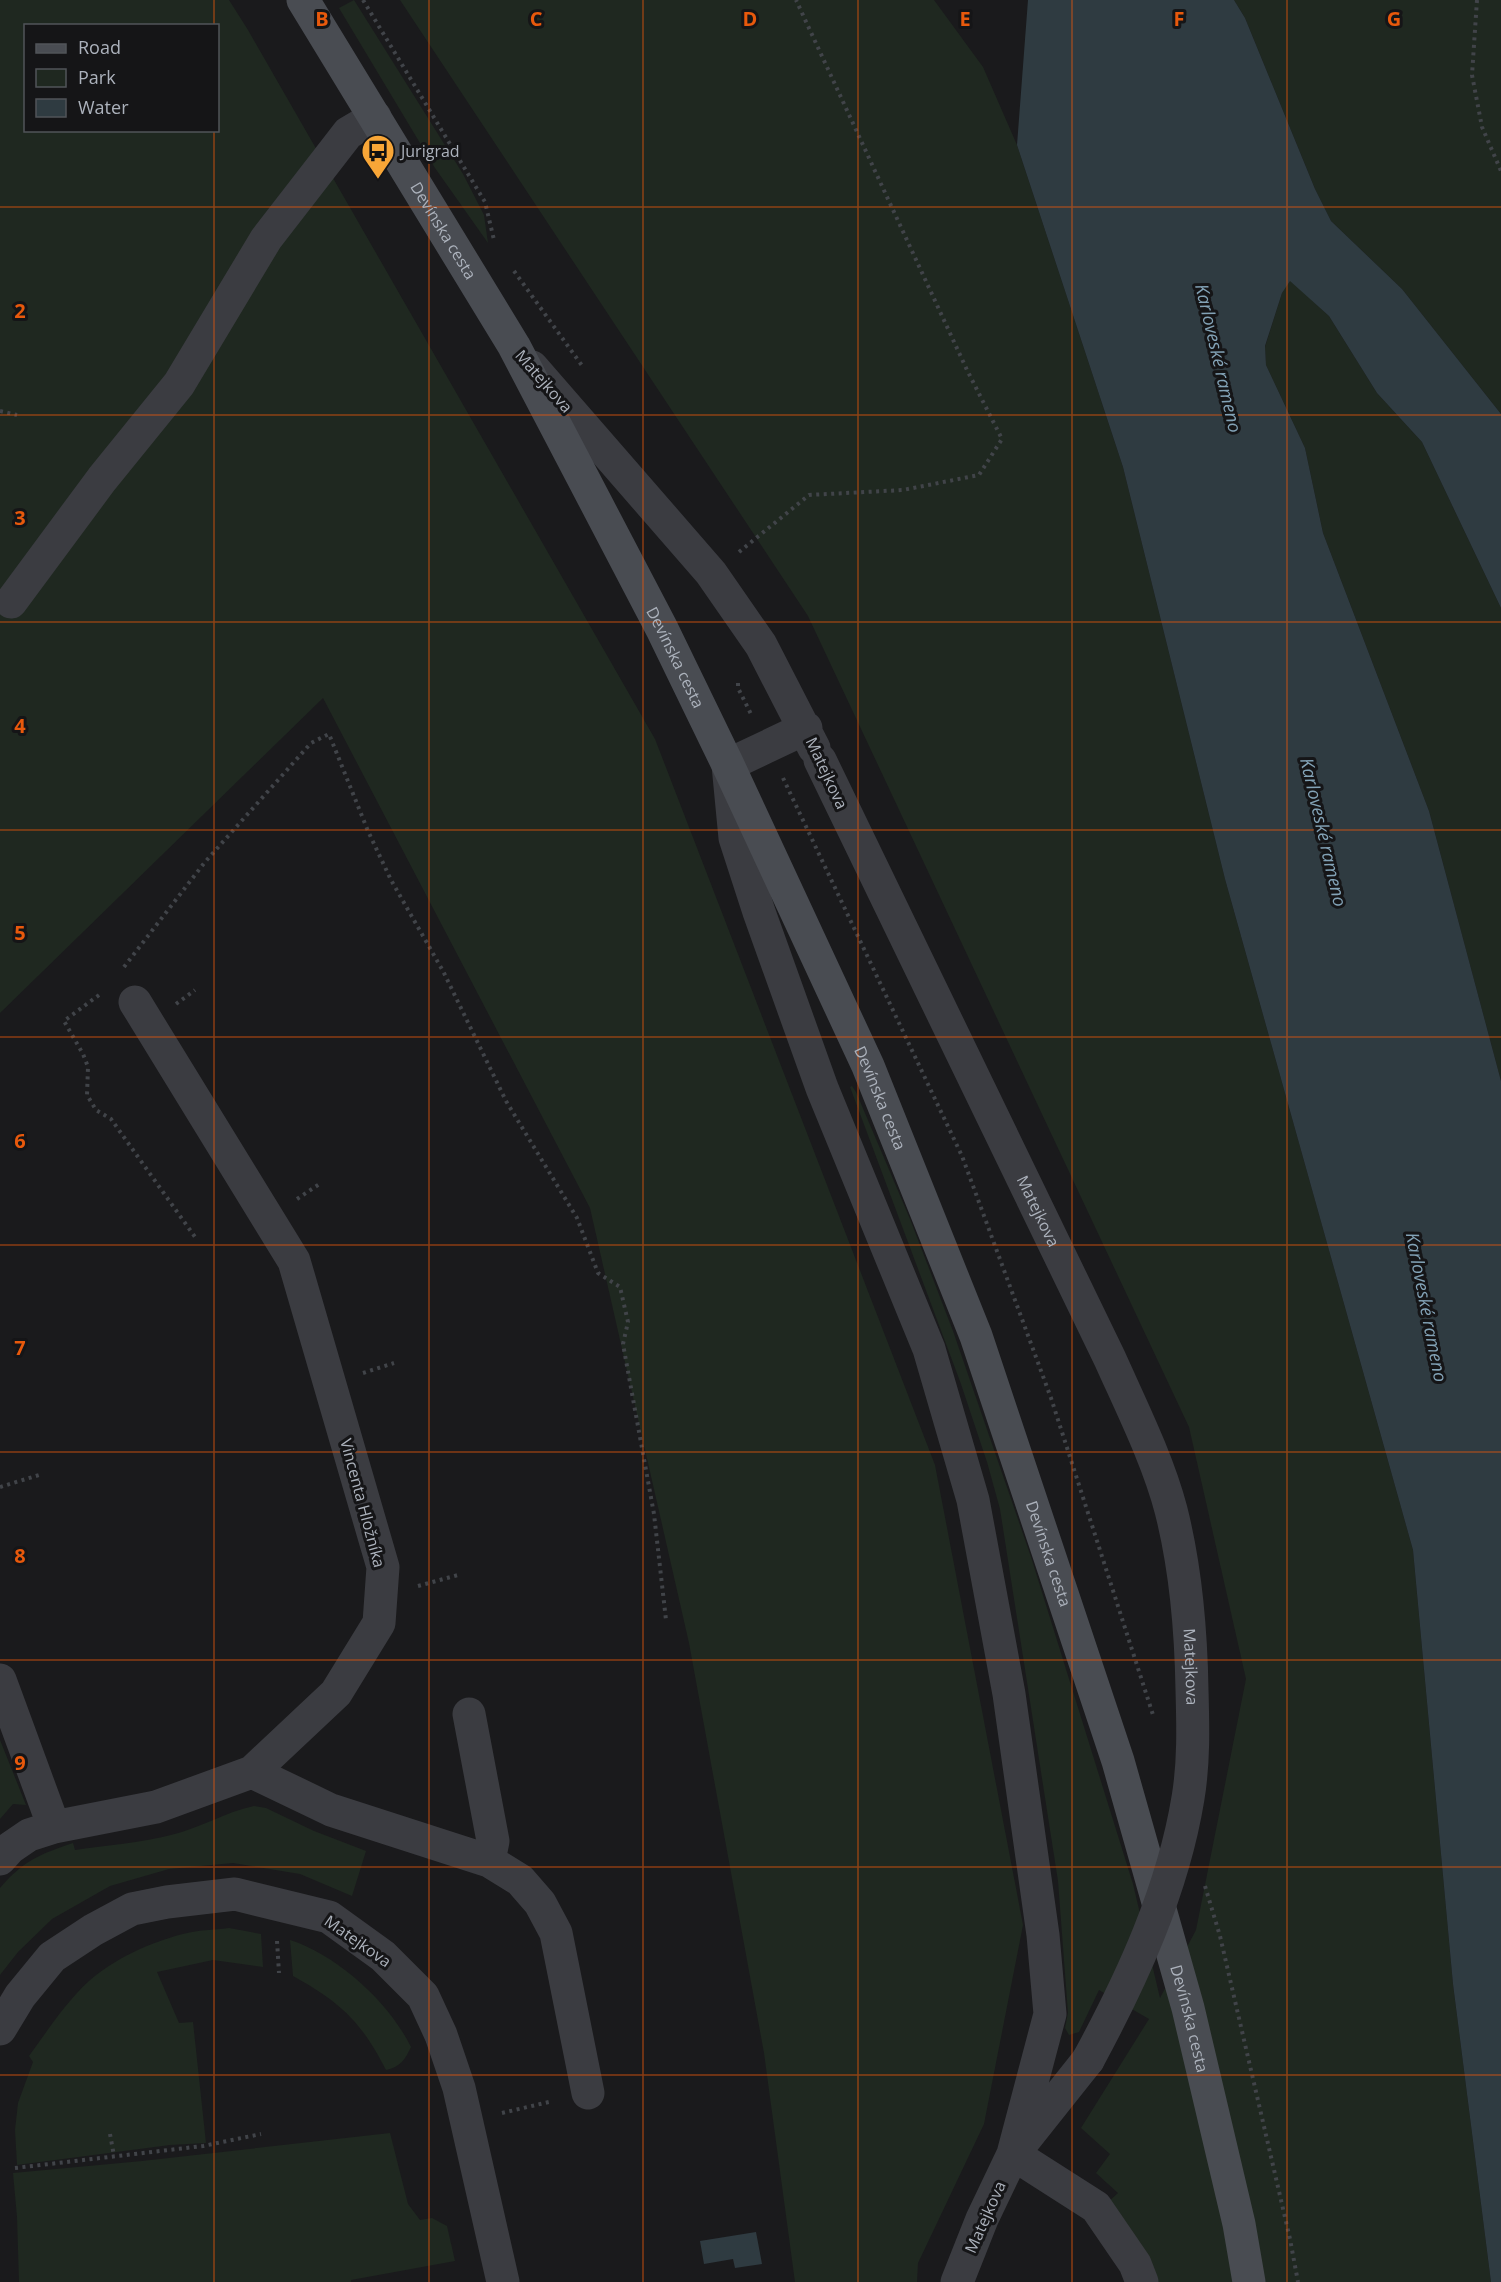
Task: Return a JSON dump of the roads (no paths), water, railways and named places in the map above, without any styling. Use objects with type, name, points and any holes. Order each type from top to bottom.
[{"type":"street","name":"Devínska cesta","points":[[303,0],[514,346],[662,630],[728,765],[868,1066],[976,1336],[1118,1761],[1188,2008],[1239,2224],[1249,2282]]},
{"type":"street","points":[[11,602],[102,479],[178,384],[266,239],[348,133],[375,117]]},
{"type":"street","name":"Matejkova","points":[[514,346],[711,573],[761,645],[806,728],[1110,1359],[1141,1427],[1170,1508],[1187,1592],[1194,1737],[1188,1798],[1174,1860],[1157,1913],[1113,2014],[1088,2060],[1013,2154]]},
{"type":"street","points":[[728,765],[806,728]]},
{"type":"street","name":"Matejkova","points":[[728,765],[735,838],[759,912],[822,1088],[929,1349],[973,1500],[1009,1694],[1037,1888],[1050,2014],[1013,2154],[982,2219],[957,2282]]},
{"type":"street","name":"Vincenta Hložníka","points":[[0,1859],[10,1848],[29,1834],[156,1807],[252,1772],[336,1693],[379,1623],[383,1567],[294,1262],[120,996]]},
{"type":"street","points":[[0,1680],[54,1827]]},
{"type":"street","points":[[469,1714],[494,1841],[489,1861]]},
{"type":"street","points":[[252,1772],[331,1810],[489,1861],[520,1880],[540,1903],[556,1933],[588,2093]]},
{"type":"street","name":"Matejkova","points":[[0,2029],[21,1996],[52,1957],[93,1930],[132,1909],[167,1902],[235,1894],[329,1917],[383,1956],[423,1996],[441,2035],[459,2088],[503,2282]]},
{"type":"street","points":[[1013,2154],[1096,2207],[1135,2264],[1142,2282]]},
{"type":"water","name":"Karloveské rameno","points":[[1028,0],[1234,0],[1245,18],[1315,189],[1331,221],[1402,289],[1501,414],[1501,608],[1422,442],[1377,393],[1329,316],[1290,281],[1282,293],[1265,346],[1266,365],[1305,448],[1323,533],[1429,811],[1501,1081],[1501,2282],[1491,2282],[1453,1984],[1413,1550],[1225,879],[1123,467],[1017,145]]},
{"type":"water","points":[[756,2232],[762,2264],[735,2268],[733,2259],[704,2264],[700,2241]]},
{"type":"place","name":"Jurigrad","points":[[378,180]]}]
